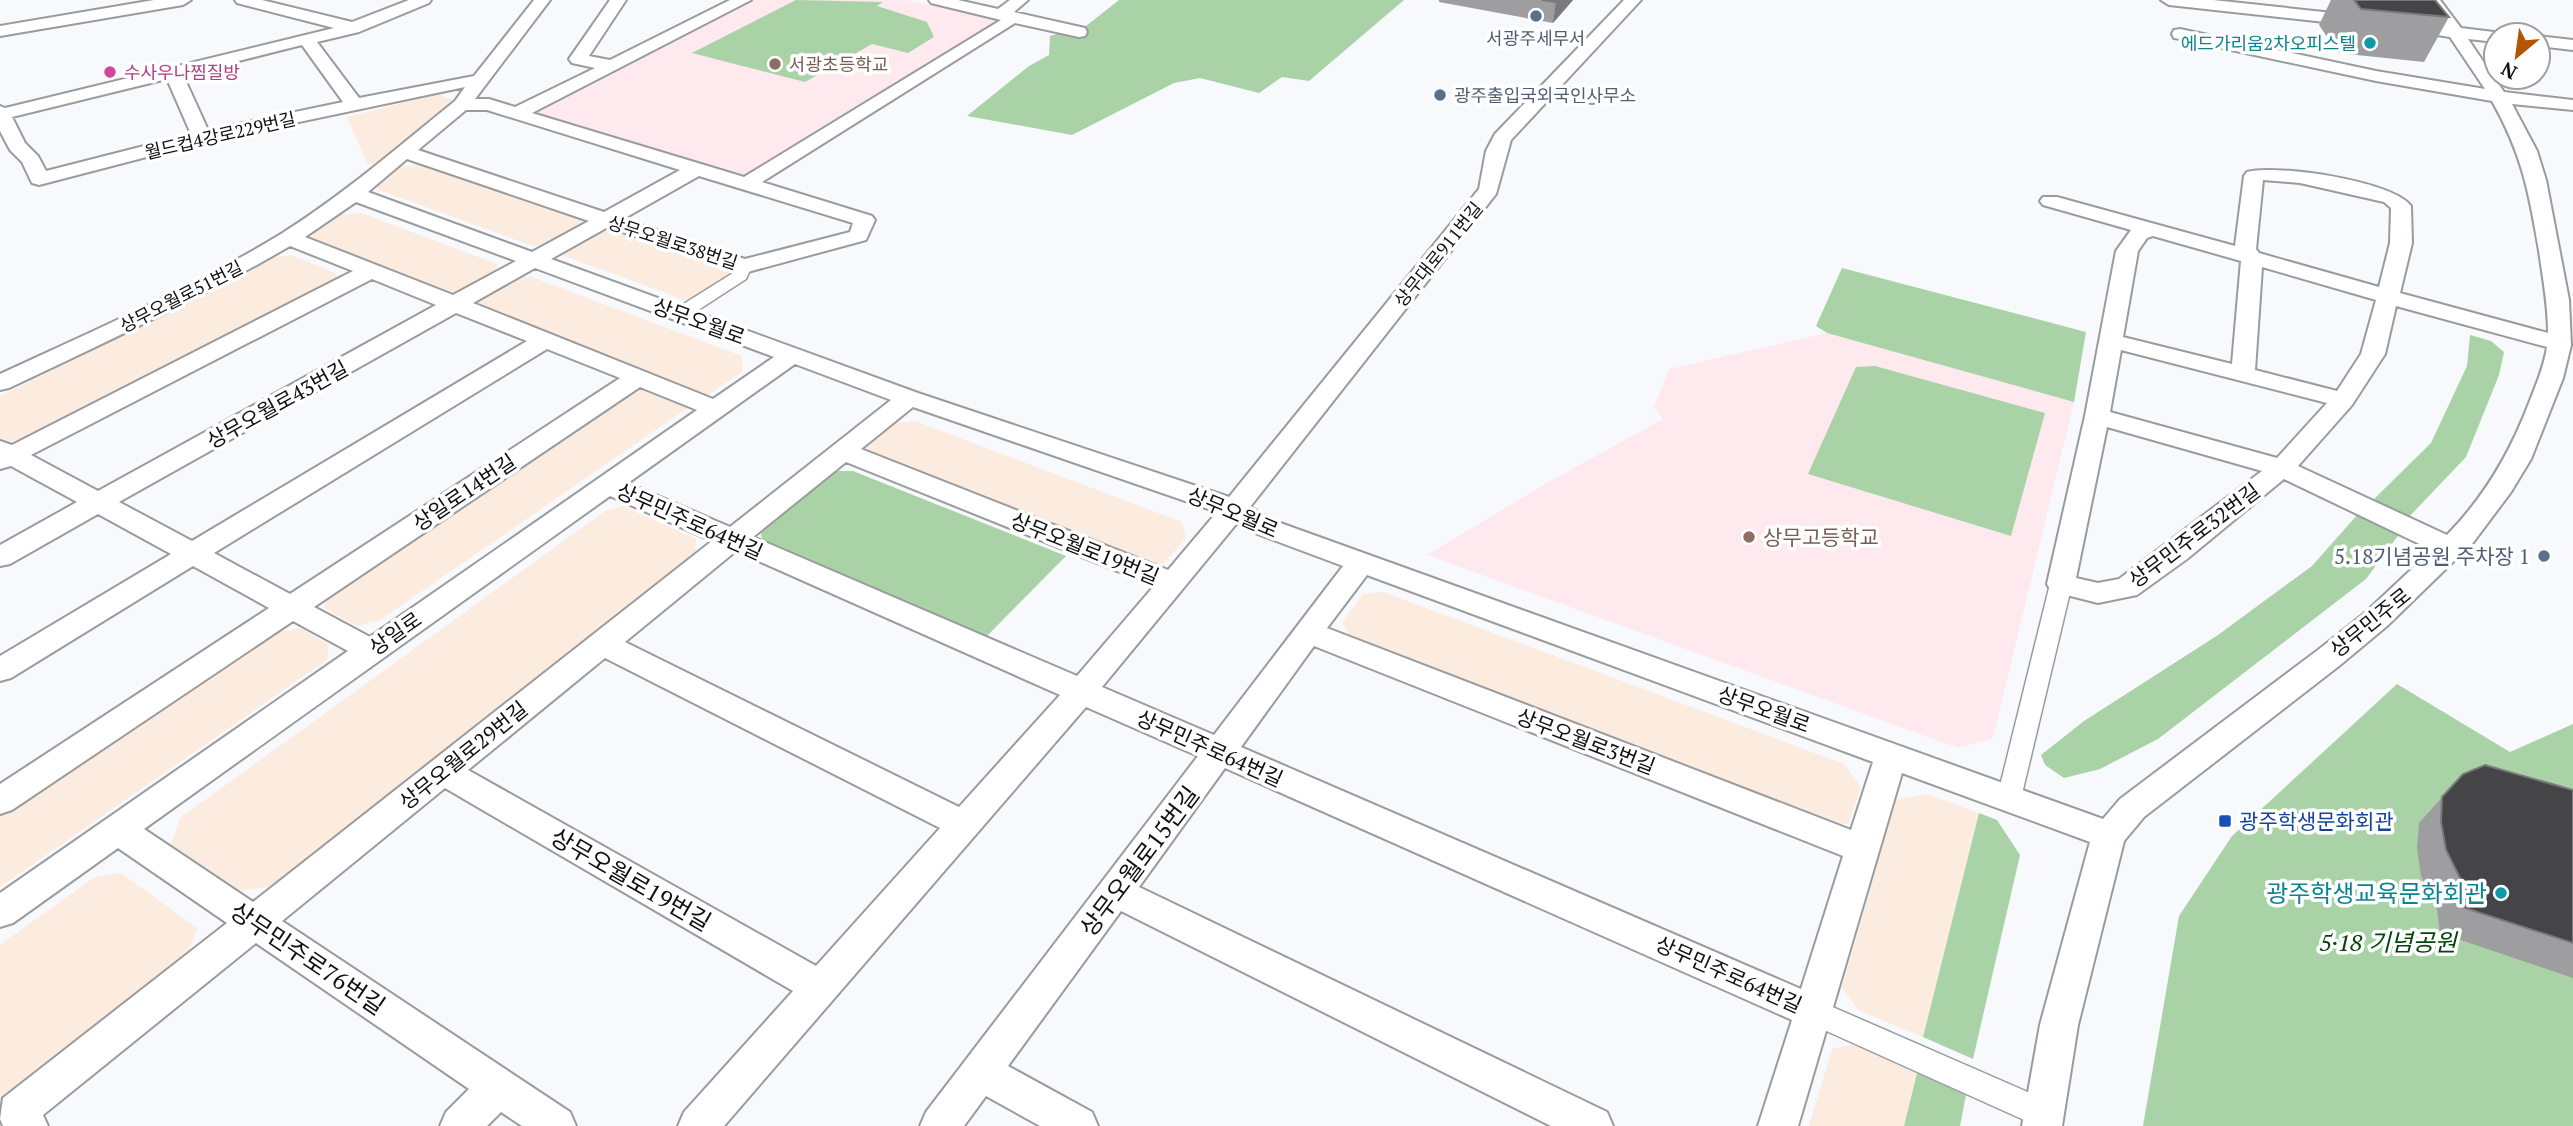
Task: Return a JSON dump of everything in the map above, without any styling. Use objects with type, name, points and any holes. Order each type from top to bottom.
[{"type":"street","points":[[0,31],[183,0]]},
{"type":"street","points":[[0,113],[353,28],[424,0]]},
{"type":"street","name":"상무오월로51번길","points":[[0,383],[235,269],[289,238],[354,194],[407,153],[461,105],[542,0]]},
{"type":"street","points":[[612,66],[578,60],[618,0]]},
{"type":"street","points":[[516,114],[743,0]]},
{"type":"street","points":[[937,0],[1079,32]]},
{"type":"street","points":[[1002,14],[1020,0]]},
{"type":"street","name":"상무대로911번길","points":[[1232,508],[1489,190],[1496,151],[1502,138],[1633,0]]},
{"type":"street","points":[[2168,0],[2373,23]]},
{"type":"street","name":"상무민주로","points":[[2043,1120],[2059,1025],[2109,835],[2132,808],[2158,786],[2394,604],[2453,549],[2504,484],[2531,430],[2555,370],[2559,343],[2558,304],[2541,201],[2522,138],[2455,32],[2431,0]]},
{"type":"street","points":[[251,1],[353,28]]},
{"type":"street","points":[[301,14],[325,5]]},
{"type":"street","points":[[746,184],[1007,23],[1010,18],[1002,14]]},
{"type":"street","points":[[2428,29],[2482,35]]},
{"type":"street","points":[[2180,34],[2323,65],[2496,96],[2573,105]]},
{"type":"street","points":[[306,39],[355,104]]},
{"type":"street","points":[[2552,43],[2573,45]]},
{"type":"street","points":[[173,72],[202,137]]},
{"type":"street","name":"월드컵4강로229번길","points":[[0,113],[17,146],[31,160],[38,179],[202,137],[479,81]]},
{"type":"street","points":[[1549,89],[1592,98]]},
{"type":"street","name":"상무오월로38번길","points":[[407,153],[744,266],[859,236],[865,220],[488,104],[461,105]]},
{"type":"street","name":"상무오월로43번길","points":[[0,557],[697,169]]},
{"type":"street","name":"상무민주로32번길","points":[[2061,584],[2098,593],[2127,587],[2177,552],[2282,468],[2343,400],[2373,354],[2401,243],[2401,206],[2391,198],[2284,175],[2264,172],[2254,176],[2245,250],[2252,258],[2243,374]]},
{"type":"street","name":"상무오월로","points":[[354,194],[909,398],[1232,508],[1262,526],[2109,835]]},
{"type":"street","points":[[2050,201],[2388,298],[2559,343]]},
{"type":"street","points":[[2009,799],[2098,416],[2127,251],[2140,233],[2154,230]]},
{"type":"street","points":[[289,238],[715,408]]},
{"type":"street","points":[[680,314],[740,276],[744,266]]},
{"type":"street","points":[[4,455],[371,271]]},
{"type":"street","points":[[0,670],[545,340]]},
{"type":"street","points":[[2112,341],[2343,400]]},
{"type":"street","name":"상일로","points":[[0,912],[792,355]]},
{"type":"street","name":"상일로14번길","points":[[0,801],[638,377]]},
{"type":"street","name":"상무오월로29번길","points":[[15,1121],[255,922],[909,398]]},
{"type":"street","name":"상무민주로32번길","points":[[2098,416],[2282,468],[2453,549]]},
{"type":"street","name":"상무오월로19번길","points":[[842,451],[1173,583]]},
{"type":"street","points":[[4,455],[99,503],[370,650]]},
{"type":"street","name":"상무민주로64번길","points":[[607,484],[1812,1011]]},
{"type":"street","name":"상무오월로19번길","points":[[698,1126],[1081,692],[1232,508]]},
{"type":"street","name":"상무오월로15번길","points":[[940,1126],[1362,562]]},
{"type":"street","name":"상무오월로3번길","points":[[1310,633],[1862,849]]},
{"type":"street","points":[[601,643],[962,824]]},
{"type":"street","points":[[1778,1126],[1891,756]]},
{"type":"street","name":"상무오월로19번길","points":[[443,771],[819,987]]},
{"type":"street","name":"상무민주로76번길","points":[[117,829],[556,1126]]},
{"type":"street","points":[[1116,892],[1593,1126]]},
{"type":"street","points":[[1812,1011],[2043,1120]]},
{"type":"street","points":[[981,1072],[1078,1126]]},
{"type":"street","points":[[460,1126],[498,1087]]},
{"type":"shaded area","name":"서광초등학교","points":[[752,0],[905,0],[999,19],[741,177],[533,115],[534,110]]},
{"type":"shaded area","points":[[437,94],[453,100],[393,157],[368,165],[347,117]]},
{"type":"shaded area","points":[[420,164],[582,220],[579,226],[544,245],[533,246],[379,190],[377,184],[387,175],[400,167]]},
{"type":"shaded area","points":[[361,213],[497,264],[496,274],[460,293],[449,295],[311,239],[315,232],[334,218],[342,214]]},
{"type":"shaded area","points":[[614,230],[732,272],[687,301],[562,255],[563,249],[594,233]]},
{"type":"shaded area","points":[[291,255],[337,274],[334,283],[29,439],[0,442],[0,396],[232,282],[272,258]]},
{"type":"shaded area","points":[[531,277],[742,356],[742,372],[707,396],[479,304],[479,300],[520,278]]},
{"type":"shaded area","name":"상무고등학교","points":[[1827,333],[2074,402],[1993,738],[1958,748],[1427,555],[1547,483],[1663,419],[1654,407],[1669,369]]},
{"type":"shaded area","points":[[641,387],[689,407],[380,620],[356,626],[324,608],[328,594]]},
{"type":"shaded area","points":[[915,421],[1182,522],[1186,538],[1164,563],[1144,566],[865,455],[863,445],[891,423]]},
{"type":"shaded area","points":[[623,506],[696,539],[695,557],[275,886],[237,891],[171,846],[180,818],[605,511]]},
{"type":"shaded area","points":[[1383,592],[1844,764],[1861,786],[1849,823],[1834,826],[1351,638],[1342,622],[1363,594]]},
{"type":"shaded area","points":[[301,628],[329,645],[327,660],[0,887],[0,813],[272,633]]},
{"type":"shaded area","points":[[1927,794],[1979,813],[1923,1037],[1858,1010],[1842,988],[1896,800]]},
{"type":"shaded area","points":[[121,873],[197,928],[185,962],[0,1106],[0,945],[95,877]]},
{"type":"shaded area","points":[[1854,1044],[1917,1073],[1904,1126],[1809,1126],[1832,1049]]},
{"type":"green space","points":[[796,0],[883,2],[877,6],[927,22],[934,37],[908,53],[872,44],[805,82],[692,53]]},
{"type":"green space","points":[[1119,0],[1404,0],[1309,81],[1282,77],[1259,93],[1200,78],[1174,83],[1072,135],[967,116],[1029,66],[1049,55],[1050,36],[1086,26]]},
{"type":"green space","points":[[1842,268],[2086,332],[2074,402],[1827,333],[1816,326]]},
{"type":"green space","points":[[2470,335],[2491,341],[2504,352],[2499,375],[2466,457],[2407,519],[2371,502],[2431,443],[2467,366]]},
{"type":"green space","points":[[1875,366],[2045,413],[2011,536],[1808,474],[1856,367]]},
{"type":"green space","points":[[838,471],[853,471],[1066,556],[985,638],[765,543],[761,536],[762,528],[826,475]]},
{"type":"green space","points":[[2358,514],[2400,533],[2366,579],[2158,739],[2100,769],[2064,778],[2045,765],[2041,755],[2084,721],[2218,635],[2312,566]]},
{"type":"green space","name":"5·18 기념공원","points":[[2397,684],[2510,752],[2573,724],[2573,1126],[2143,1126],[2179,916],[2232,836]]},
{"type":"green space","points":[[1979,813],[1997,820],[2020,855],[1973,1059],[1923,1037]]},
{"type":"green space","points":[[1917,1073],[1966,1095],[1960,1126],[1904,1126]]},
{"type":"building","points":[[2354,0],[2435,0],[2449,17],[2361,9]]},
{"type":"building","name":"광주학생교육문화회관","points":[[2485,765],[2573,790],[2573,943],[2465,908],[2463,884],[2446,850],[2441,822],[2442,797],[2463,774]]},
{"type":"place","name":"서광주세무서","points":[[1536,16]]},
{"type":"place","name":"에드가리움2차오피스텔","points":[[2370,43]]},
{"type":"place","name":"서광초등학교","points":[[775,64]]},
{"type":"place","name":"수사우나찜질방","points":[[110,72]]},
{"type":"place","name":"광주출입국외국인사무소","points":[[1440,95]]},
{"type":"place","name":"상무고등학교","points":[[1749,537]]},
{"type":"place","name":"5.18기념공원 주차장 1","points":[[2544,556]]},
{"type":"place","name":"광주학생문화회관","points":[[2225,821]]},
{"type":"place","name":"광주학생교육문화회관","points":[[2501,893]]}]
